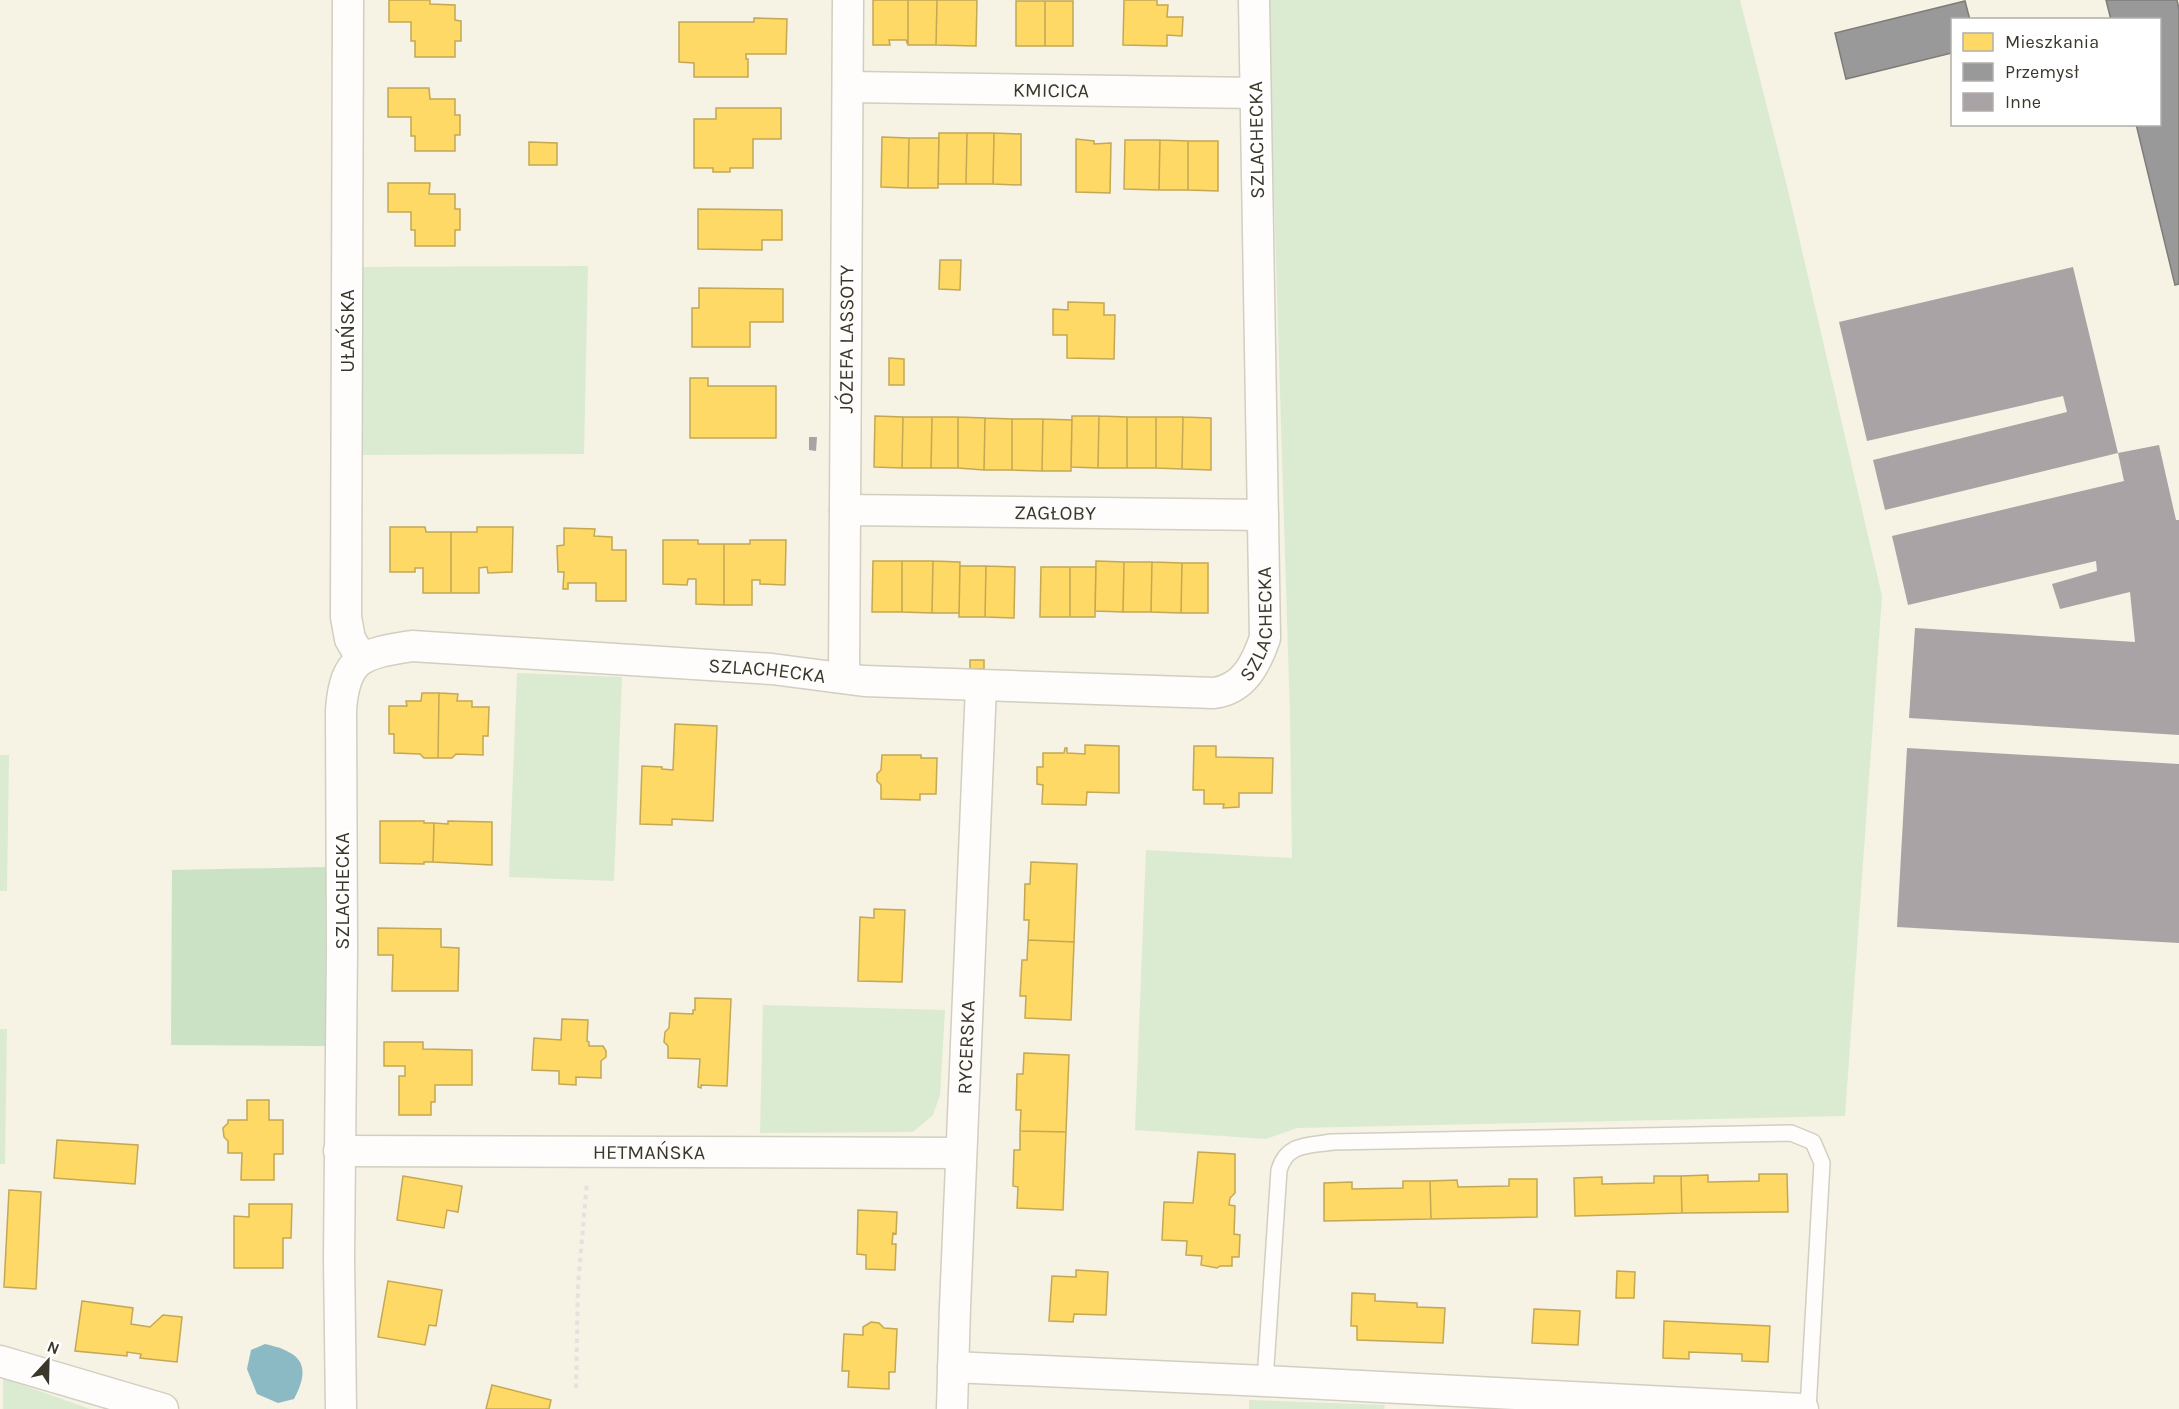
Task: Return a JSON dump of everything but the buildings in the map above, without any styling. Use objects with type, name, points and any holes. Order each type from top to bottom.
[{"type":"street","name":"UŁAŃSKA","points":[[348,0],[346,617],[350,639],[362,659]]},
{"type":"street","name":"JÓZEFA LASSOTY","points":[[844,678],[848,0]]},
{"type":"street","name":"SZLACHECKA","points":[[341,1409],[339,1151],[342,949],[341,710],[342,687],[354,665],[362,659],[383,651],[412,646],[772,669],[864,681],[981,686],[1214,693],[1224,692],[1244,679],[1258,657],[1265,638],[1254,0]]},
{"type":"street","name":"KMICICA","points":[[849,87],[1255,93]]},
{"type":"street","name":"ZAGŁOBY","points":[[845,510],[1263,515]]},
{"type":"street","name":"RYCERSKA","points":[[952,1409],[981,686]]},
{"type":"street","name":"HETMAŃSKA","points":[[339,1151],[961,1153]]},
{"type":"street","points":[[0,1360],[164,1409]]},
{"type":"street","points":[[953,1367],[1803,1409]]},
{"type":"lane","points":[[1265,1381],[1279,1170],[1283,1159],[1293,1149],[1332,1143],[1791,1132],[1813,1143],[1822,1163],[1808,1409]]},
{"type":"path","points":[[576,1388],[578,1285],[589,1151]]},
{"type":"green space","points":[[1268,0],[1740,0],[1787,186],[1882,596],[1845,1116],[1297,1128],[1266,1139],[1135,1130],[1146,850],[1292,858],[1290,718]]},
{"type":"green space","points":[[588,266],[584,454],[362,455],[362,267]]},
{"type":"green space","points":[[517,673],[622,677],[614,881],[509,877]]},
{"type":"green space","points":[[0,755],[9,755],[7,891],[0,891]]},
{"type":"green space","points":[[326,867],[325,1046],[171,1045],[172,870]]},
{"type":"green space","points":[[763,1005],[945,1010],[940,1095],[933,1115],[913,1132],[760,1133]]},
{"type":"green space","points":[[0,1029],[7,1029],[5,1164],[0,1164]]},
{"type":"green space","points":[[3,1378],[90,1409],[3,1409]]},
{"type":"green space","points":[[1249,1400],[1385,1405],[1384,1409],[1249,1409]]},
{"type":"water","points":[[265,1344],[287,1351],[300,1362],[302,1377],[294,1399],[278,1403],[257,1394],[247,1369],[251,1350]]}]
